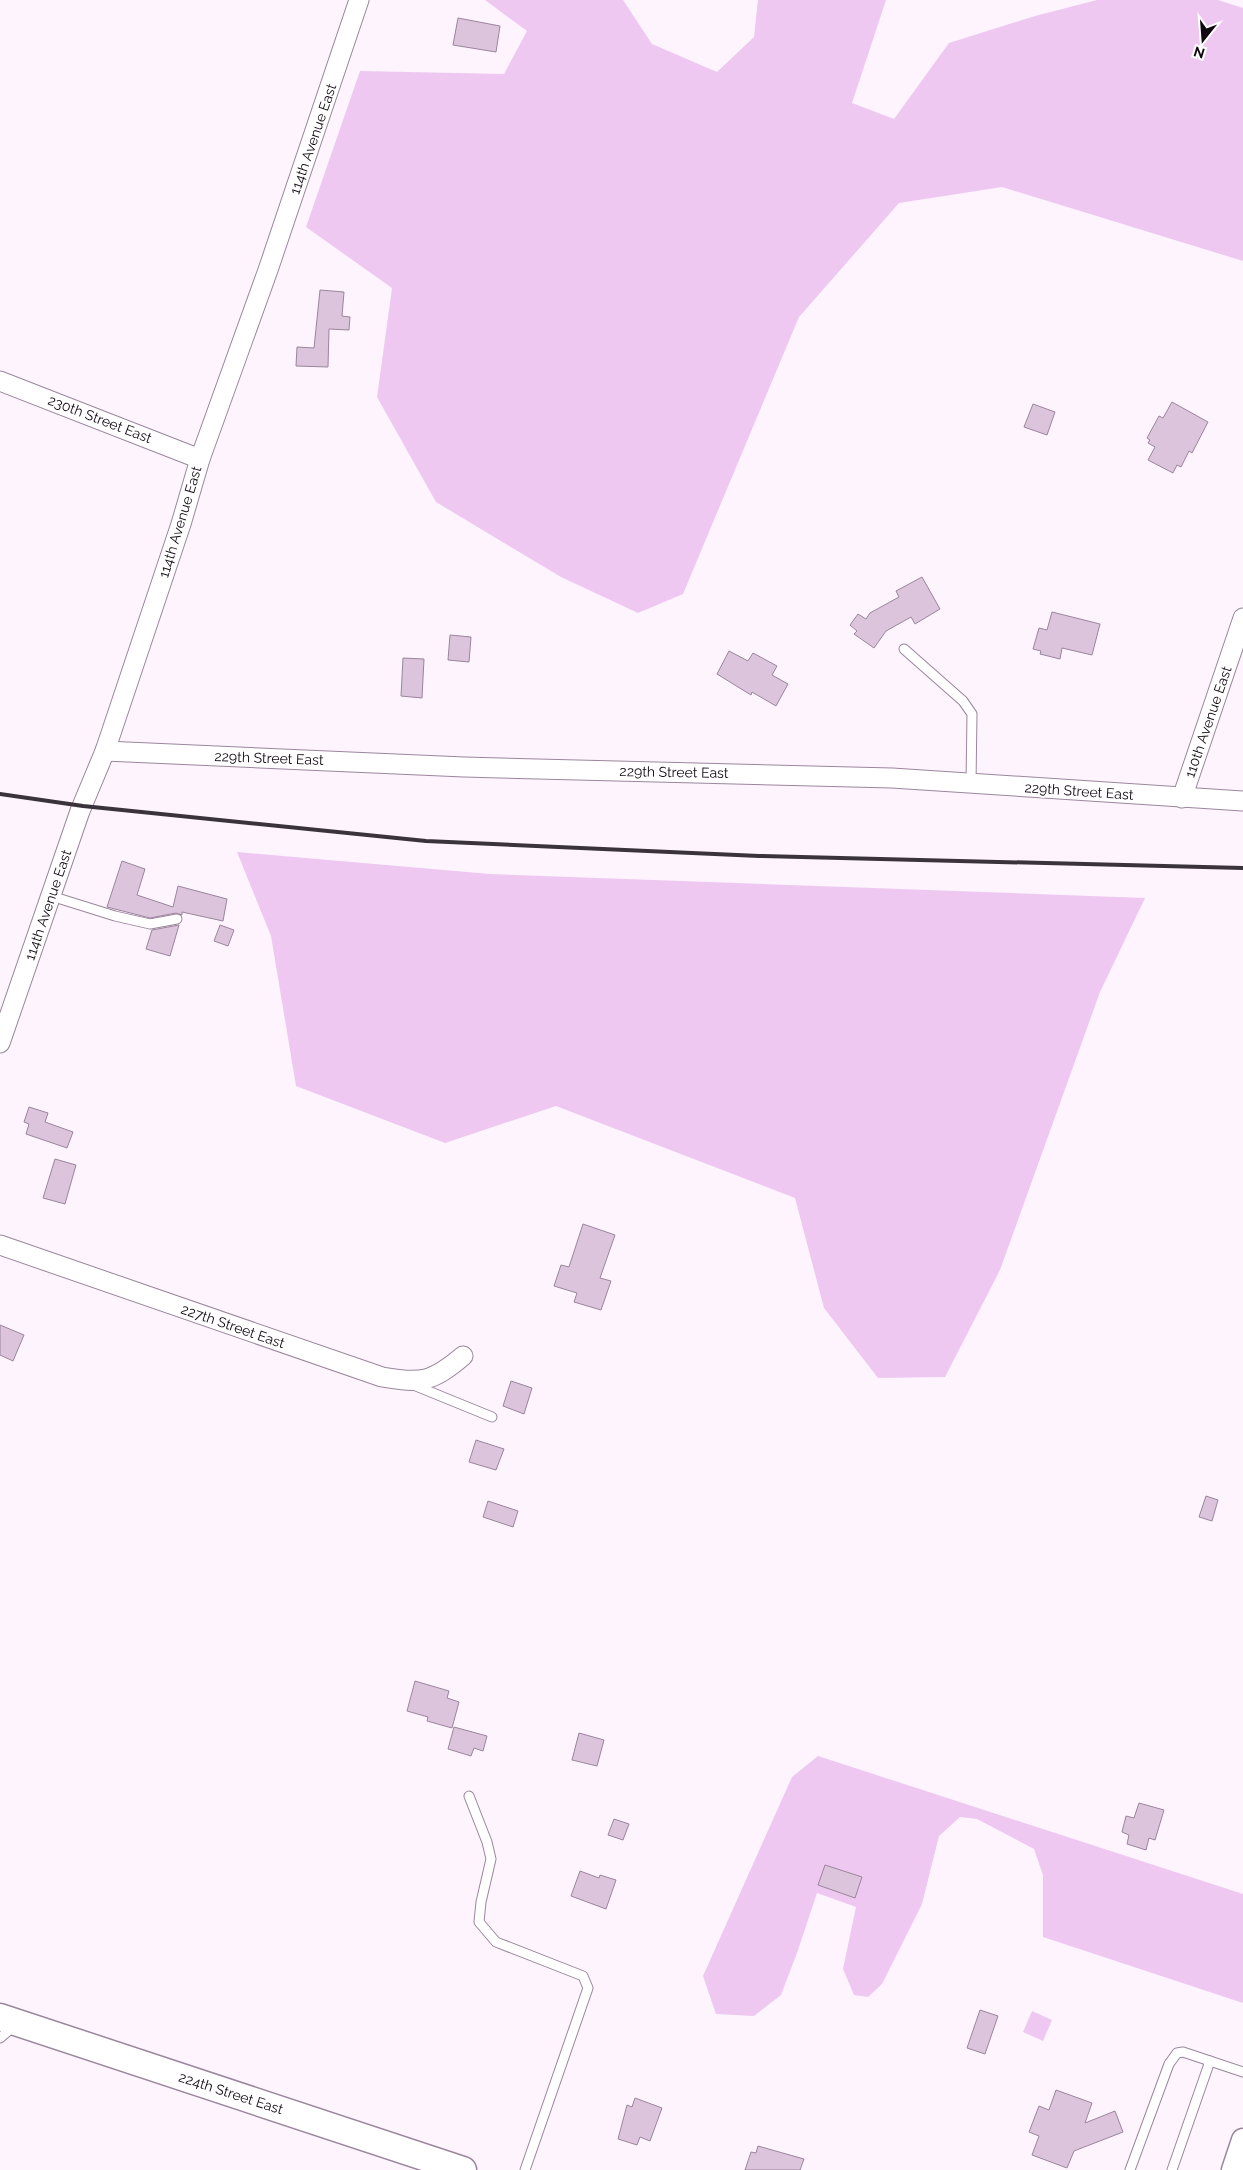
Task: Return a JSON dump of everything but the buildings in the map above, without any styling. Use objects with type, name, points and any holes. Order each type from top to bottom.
[{"type":"main road","name":"224th Street East","points":[[6,2026],[462,2170]]},
{"type":"street","name":"114th Avenue East","points":[[0,1043],[80,811],[105,751],[181,524],[200,459],[268,270],[358,0]]},
{"type":"street","name":"230th Street East","points":[[0,381],[200,459]]},
{"type":"street","name":"110th Avenue East","points":[[1182,798],[1243,618]]},
{"type":"street","name":"229th Street East","points":[[105,751],[464,767],[892,778],[1182,798],[1243,800]]},
{"type":"street","name":"227th Street East","points":[[0,1245],[382,1377],[419,1382],[448,1369],[463,1356]]},
{"type":"street","points":[[1233,2170],[1243,2140]]},
{"type":"lane","points":[[904,649],[963,701],[972,714],[971,784]]},
{"type":"lane","points":[[51,896],[116,916],[150,924],[177,919]]},
{"type":"lane","points":[[400,1380],[492,1417]]},
{"type":"lane","points":[[469,1796],[487,1842],[491,1859],[481,1902],[479,1922],[496,1942],[583,1976],[588,1988],[525,2170]]},
{"type":"lane","points":[[1130,2170],[1172,2058],[1177,2053],[1183,2052],[1243,2072]]},
{"type":"lane","points":[[1172,2170],[1210,2061]]},
{"type":"shaded area","points":[[485,0],[623,0],[652,44],[717,72],[754,37],[758,0],[886,0],[852,103],[894,119],[949,43],[1035,16],[1097,0],[1218,0],[1243,8],[1243,261],[1002,187],[899,203],[799,317],[683,594],[638,613],[561,577],[436,502],[377,397],[392,288],[306,227],[360,71],[504,74],[527,31]]},
{"type":"shaded area","points":[[237,852],[490,874],[1145,898],[1100,992],[1000,1270],[945,1377],[878,1378],[824,1308],[795,1198],[556,1106],[445,1143],[296,1086],[271,936]]},
{"type":"shaded area","points":[[818,1756],[1243,1894],[1243,2003],[1043,1937],[1043,1875],[1034,1849],[977,1819],[960,1817],[939,1836],[922,1904],[882,1984],[868,1997],[854,1995],[843,1969],[856,1907],[817,1893],[781,1995],[754,2016],[716,2014],[703,1976],[792,1777]]},
{"type":"shaded area","points":[[1032,2011],[1052,2020],[1043,2041],[1023,2032]]},
{"type":"railway","points":[[0,794],[83,806],[426,841],[759,856],[1243,868]]}]
